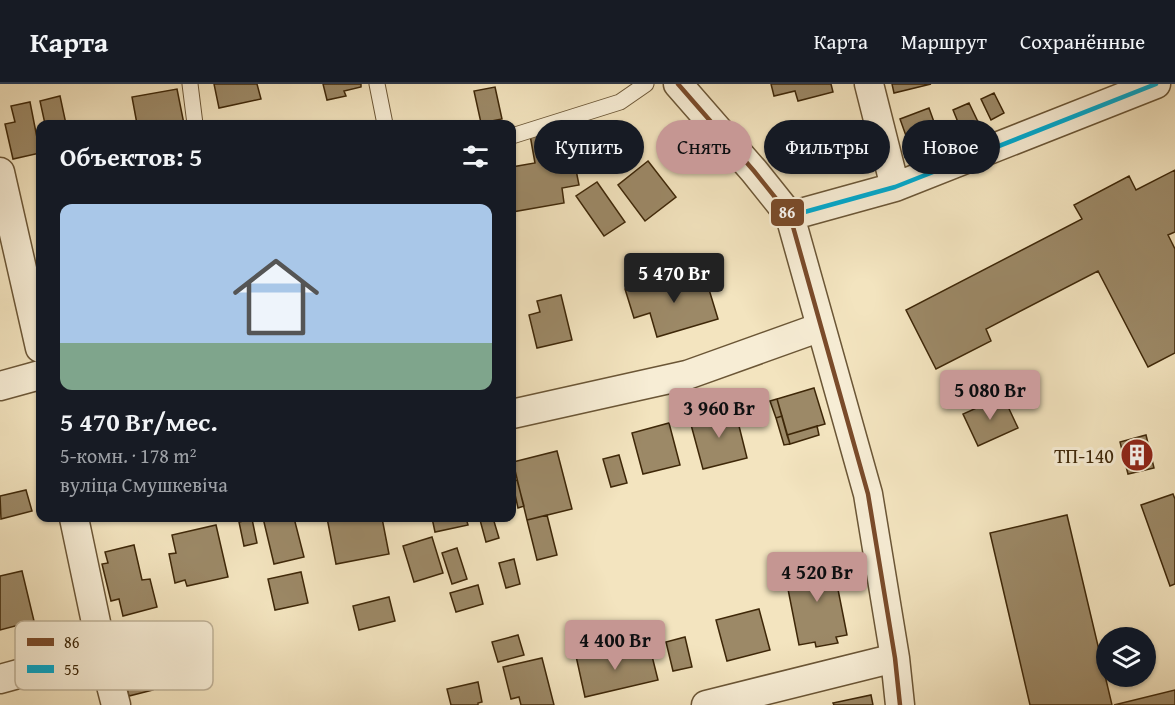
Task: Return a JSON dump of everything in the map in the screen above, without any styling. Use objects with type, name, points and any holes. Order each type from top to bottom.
[{"type":"street","points":[[678,84],[790,216],[868,495],[895,658],[900,705]]},
{"type":"street","points":[[869,84],[895,187]]},
{"type":"street","points":[[790,216],[895,187],[1156,84]]},
{"type":"street","points":[[0,172],[36,330]]},
{"type":"street","points":[[516,413],[687,375],[821,327]]},
{"type":"street","points":[[0,386],[36,376]]},
{"type":"street","points":[[75,522],[96,621]]},
{"type":"street","points":[[706,705],[895,658]]},
{"type":"street","points":[[0,679],[15,675]]},
{"type":"street","points":[[112,690],[116,705]]},
{"type":"lane","points":[[190,84],[194,120]]},
{"type":"lane","points":[[377,84],[383,120]]},
{"type":"lane","points":[[516,135],[620,102],[646,84]]},
{"type":"building","points":[[214,84],[257,84],[261,99],[219,108]]},
{"type":"building","points":[[323,84],[361,84],[361,87],[344,91],[346,96],[327,100]]},
{"type":"building","points":[[771,84],[831,84],[833,92],[798,101],[795,91],[774,96]]},
{"type":"building","points":[[892,84],[931,84],[894,93]]},
{"type":"building","points":[[495,87],[502,119],[480,120],[474,91]]},
{"type":"building","points":[[177,89],[183,120],[136,120],[132,97]]},
{"type":"building","points":[[994,93],[1004,113],[991,120],[981,99]]},
{"type":"building","points":[[60,96],[65,120],[44,120],[40,101]]},
{"type":"building","points":[[30,102],[36,133],[36,154],[13,159],[5,124],[15,122],[11,106]]},
{"type":"building","points":[[969,103],[977,120],[957,120],[953,110]]},
{"type":"building","points":[[929,108],[933,120],[902,120],[902,125],[900,119]]},
{"type":"building","points":[[534,134],[534,157],[530,135]]},
{"type":"building","points":[[648,161],[676,197],[645,221],[618,185],[632,174],[644,174],[644,164]]},
{"type":"building","points":[[534,163],[534,174],[577,174],[579,185],[562,188],[564,203],[516,211],[516,166]]},
{"type":"building","points":[[1175,170],[1175,232],[1168,235],[1175,249],[1175,353],[1148,367],[1098,271],[986,329],[991,341],[936,369],[906,310],[1082,219],[1074,205],[1129,176],[1136,190]]},
{"type":"building","points":[[597,182],[625,222],[604,236],[576,196]]},
{"type":"building","points":[[704,273],[718,319],[657,337],[650,313],[634,318],[625,289],[646,283],[648,290]]},
{"type":"building","points":[[561,295],[572,340],[537,348],[529,315],[540,312],[537,301]]},
{"type":"building","points":[[814,388],[825,424],[787,435],[777,399]]},
{"type":"building","points":[[1003,396],[1018,428],[978,446],[963,414]]},
{"type":"building","points":[[777,399],[782,416],[776,418],[770,401]]},
{"type":"building","points":[[735,410],[747,458],[703,469],[690,421]]},
{"type":"building","points":[[782,416],[790,444],[784,445],[776,418]]},
{"type":"building","points":[[669,423],[680,465],[643,474],[632,433]]},
{"type":"building","points":[[817,426],[819,435],[790,444],[787,435]]},
{"type":"building","name":"ТП-140","points":[[1146,435],[1154,468],[1128,474],[1120,442]]},
{"type":"building","points":[[557,451],[572,509],[527,520],[516,474],[516,461]]},
{"type":"building","points":[[619,455],[627,483],[611,487],[603,459]]},
{"type":"building","points":[[516,480],[524,506],[518,508],[516,499]]},
{"type":"building","points":[[26,490],[32,511],[1,519],[0,496]]},
{"type":"building","points":[[1173,494],[1175,499],[1175,584],[1170,586],[1141,505]]},
{"type":"building","points":[[547,515],[557,555],[537,560],[527,520]]},
{"type":"building","points":[[1067,515],[1096,637],[1096,687],[1108,687],[1112,705],[1030,705],[990,533]]},
{"type":"building","points":[[239,522],[253,522],[257,543],[244,546]]},
{"type":"building","points":[[264,522],[295,522],[304,557],[274,564]]},
{"type":"building","points":[[328,522],[383,522],[389,554],[336,564]]},
{"type":"building","points":[[433,522],[467,522],[468,525],[435,532]]},
{"type":"building","points":[[481,522],[494,522],[499,538],[486,542]]},
{"type":"building","points":[[216,525],[228,577],[187,586],[185,580],[175,583],[169,554],[176,553],[172,535]]},
{"type":"building","points":[[432,537],[443,573],[414,582],[403,546]]},
{"type":"building","points":[[134,545],[142,580],[150,579],[157,607],[123,616],[119,599],[111,601],[102,564],[108,563],[105,552]]},
{"type":"building","points":[[457,548],[467,579],[452,584],[442,553]]},
{"type":"building","points":[[831,554],[847,635],[836,637],[838,643],[816,647],[815,642],[799,645],[787,584],[804,581],[800,560]]},
{"type":"building","points":[[514,559],[520,584],[506,588],[499,563]]},
{"type":"building","points":[[22,571],[34,621],[15,621],[15,626],[0,630],[0,576]]},
{"type":"building","points":[[301,572],[308,603],[275,610],[268,579]]},
{"type":"building","points":[[478,585],[483,604],[456,612],[450,593]]},
{"type":"building","points":[[389,597],[395,621],[359,630],[353,606]]},
{"type":"building","points":[[759,609],[770,650],[727,661],[716,620]]},
{"type":"building","points":[[518,635],[524,655],[498,662],[492,642]]},
{"type":"building","points":[[685,637],[692,667],[673,671],[666,642]]},
{"type":"building","points":[[650,648],[658,680],[585,697],[576,656],[607,649],[609,658]]},
{"type":"building","points":[[542,658],[554,705],[521,705],[519,697],[511,699],[503,667]]},
{"type":"building","points":[[478,682],[482,702],[478,705],[451,705],[447,689]]},
{"type":"building","points":[[127,690],[153,690],[129,696]]},
{"type":"building","points":[[1175,690],[1175,705],[1114,705]]},
{"type":"building","points":[[871,695],[873,705],[834,705],[833,703]]},
{"type":"transit line","name":"86","points":[[678,84],[790,216],[868,494],[895,658],[900,705]]},
{"type":"transit line","name":"55","points":[[790,216],[895,187],[1156,84]]},
{"type":"place","name":"ТП-140","points":[[1137,455]]}]
